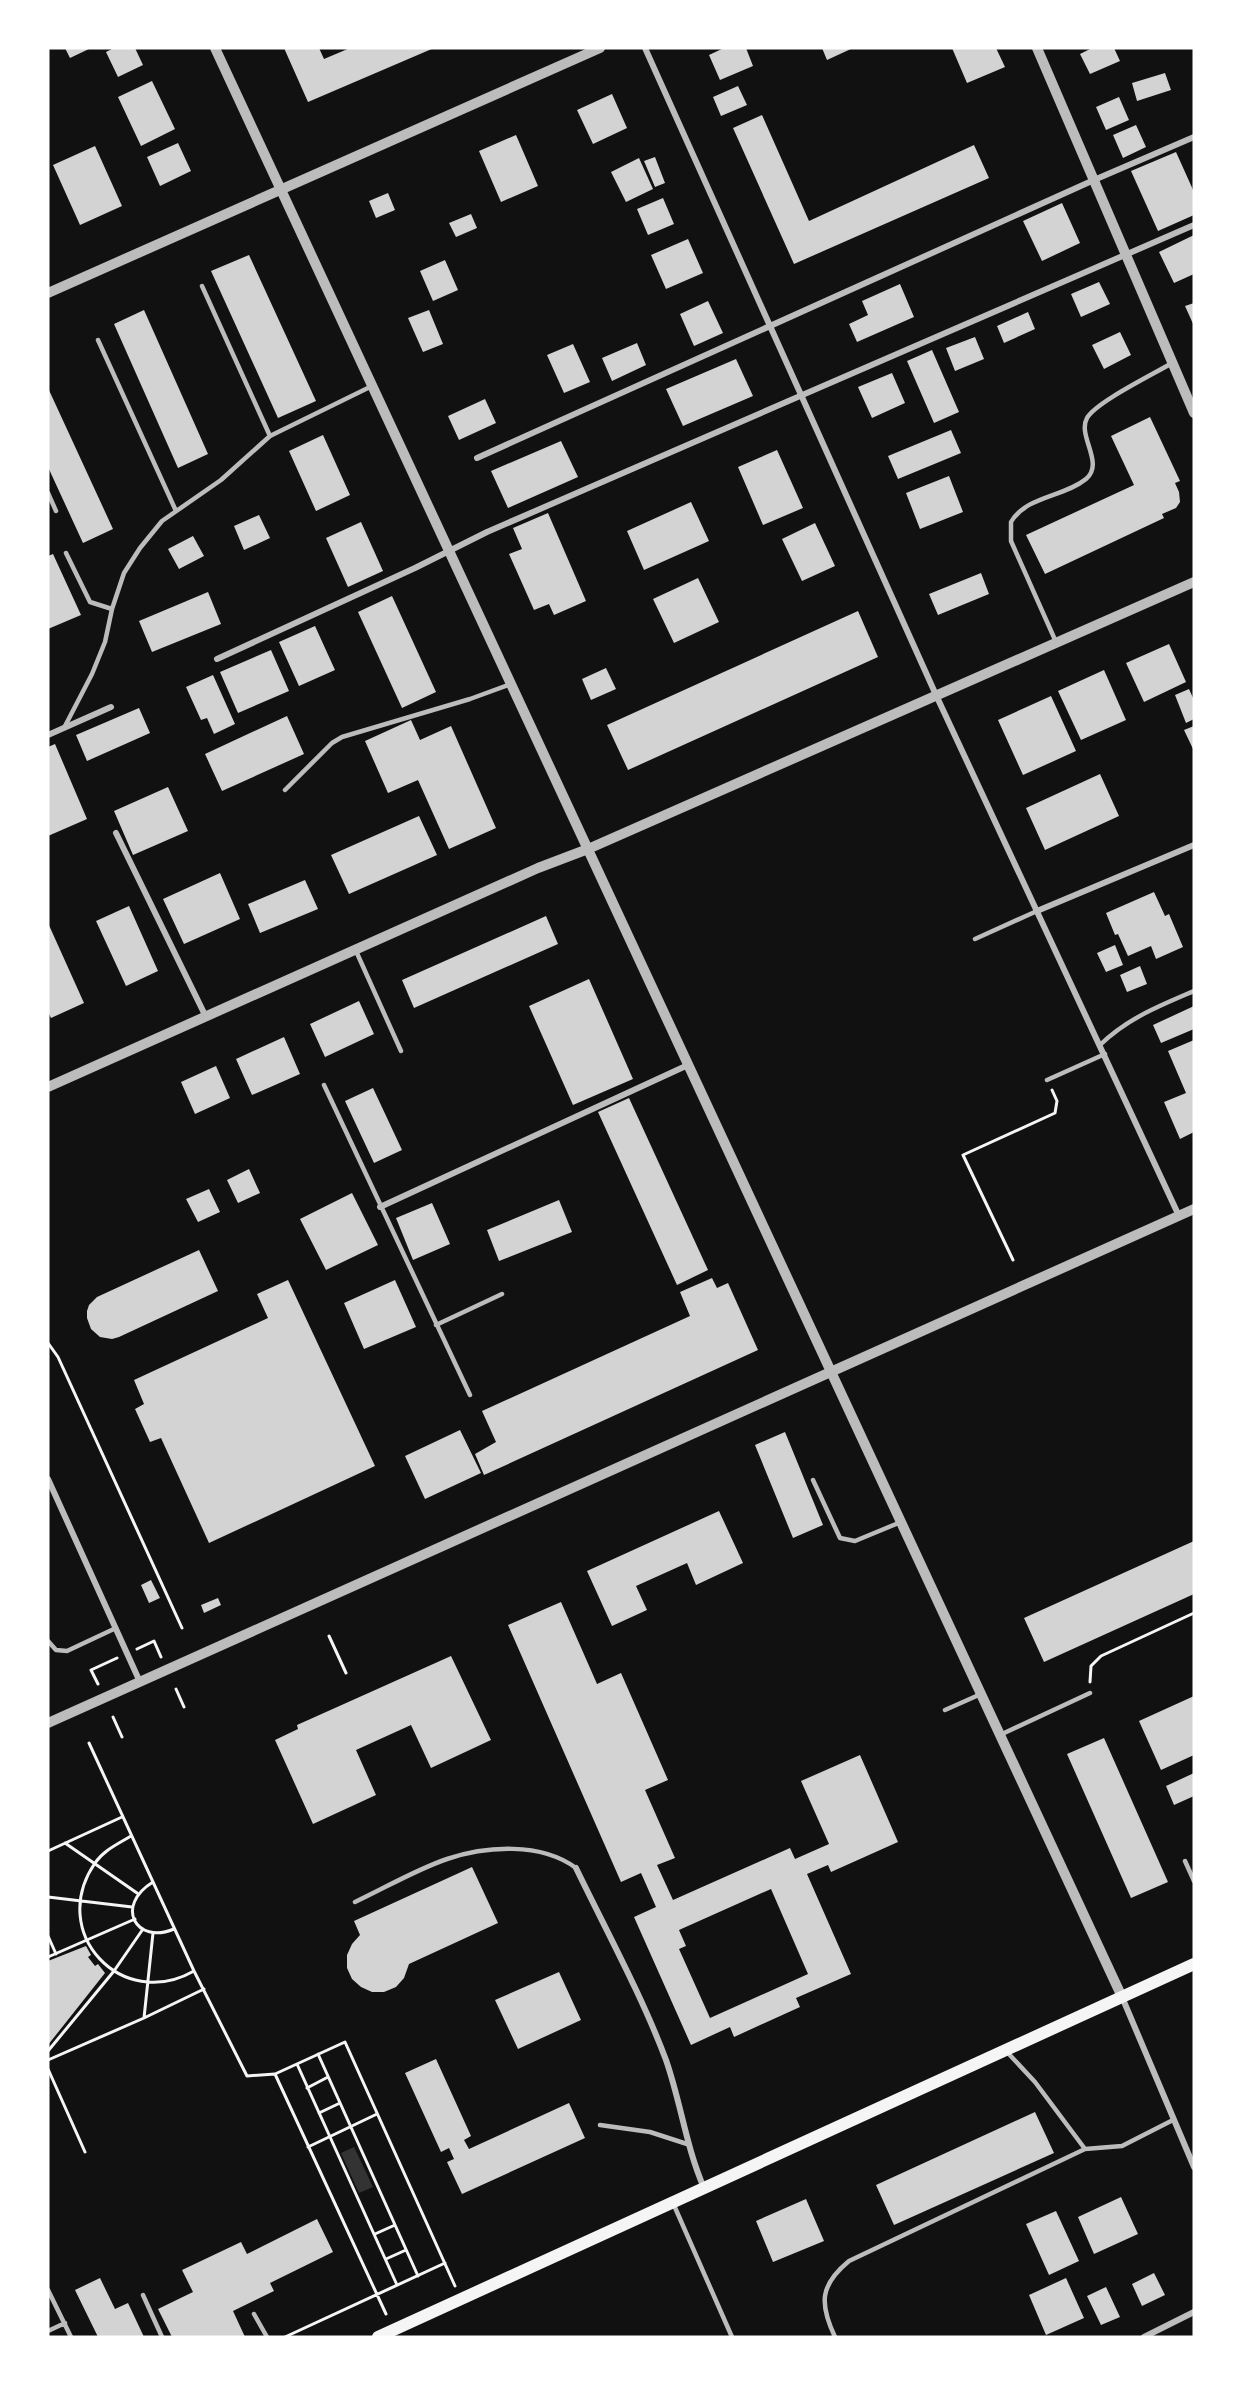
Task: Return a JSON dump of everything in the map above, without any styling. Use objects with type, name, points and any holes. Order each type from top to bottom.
[{"type":"main road","points":[[378,2337],[1194,1964]]},
{"type":"street","points":[[215,48],[1122,1997],[1194,2167]]},
{"type":"street","points":[[48,293],[600,48]]},
{"type":"street","points":[[645,48],[936,695],[1179,1216]]},
{"type":"street","points":[[1037,48],[1194,413]]},
{"type":"street","points":[[477,458],[1194,137]]},
{"type":"street","points":[[217,659],[449,552],[487,531],[1194,225]]},
{"type":"street","points":[[48,1088],[538,868],[588,849],[1194,582]]},
{"type":"street","points":[[48,735],[111,707]]},
{"type":"street","points":[[116,833],[206,1017]]},
{"type":"street","points":[[1037,911],[1194,845]]},
{"type":"street","points":[[380,1207],[688,1065]]},
{"type":"street","points":[[48,1723],[1194,1209]]},
{"type":"street","points":[[48,1479],[140,1682]]},
{"type":"street","points":[[576,1868],[664,2057],[678,2094],[687,2144],[704,2188]]},
{"type":"street","points":[[1144,2337],[1194,2312]]},
{"type":"lane","points":[[202,286],[270,436]]},
{"type":"lane","points":[[98,340],[176,511]]},
{"type":"lane","points":[[1056,643],[1011,541],[1009,531],[1011,522],[1023,508],[1079,483],[1090,474],[1093,464],[1084,426],[1090,414],[1105,402],[1172,363]]},
{"type":"lane","points":[[63,729],[101,653],[124,573],[140,548],[162,521],[221,480],[270,436],[372,386]]},
{"type":"lane","points":[[48,493],[56,511]]},
{"type":"lane","points":[[66,553],[90,602],[112,609]]},
{"type":"lane","points":[[285,790],[332,743],[342,737],[470,699],[511,684]]},
{"type":"lane","points":[[975,939],[1037,911]]},
{"type":"lane","points":[[356,951],[401,1051]]},
{"type":"lane","points":[[1100,1044],[1117,1028],[1135,1017],[1194,991]]},
{"type":"lane","points":[[1047,1080],[1105,1054]]},
{"type":"lane","points":[[324,1085],[470,1395]]},
{"type":"lane","points":[[436,1325],[502,1293]]},
{"type":"lane","points":[[813,1480],[840,1539],[855,1541],[901,1522]]},
{"type":"lane","points":[[48,1641],[56,1650],[67,1651],[116,1628]]},
{"type":"lane","points":[[1000,1735],[1090,1693]]},
{"type":"lane","points":[[945,1710],[981,1694]]},
{"type":"lane","points":[[355,1902],[444,1860],[475,1853],[500,1850],[534,1851],[557,1857],[576,1868]]},
{"type":"lane","points":[[1185,1861],[1194,1881]]},
{"type":"lane","points":[[1005,2050],[1035,2082],[1084,2149]]},
{"type":"lane","points":[[835,2337],[824,2307],[824,2292],[839,2270],[849,2261],[1084,2149],[1122,2146],[1173,2120]]},
{"type":"lane","points":[[600,2125],[650,2132],[687,2144]]},
{"type":"lane","points":[[674,2203],[732,2337]]},
{"type":"lane","points":[[48,2290],[71,2337]]},
{"type":"lane","points":[[143,2295],[162,2337]]},
{"type":"lane","points":[[254,2314],[267,2337]]},
{"type":"lane","points":[[48,2331],[65,2323]]},
{"type":"path","points":[[1013,1260],[963,1155],[1054,1113],[1057,1101],[1047,1080]]},
{"type":"path","points":[[48,1343],[58,1357],[182,1628]]},
{"type":"path","points":[[1090,1693],[1091,1666],[1101,1656],[1194,1613]]},
{"type":"path","points":[[329,1636],[346,1673]]},
{"type":"path","points":[[176,1689],[184,1707]]},
{"type":"path","points":[[113,1717],[122,1737]]},
{"type":"path","points":[[89,1743],[174,1929],[247,2076],[275,2074],[345,2042],[455,2286]]},
{"type":"path","points":[[48,1851],[122,1817]]},
{"type":"path","points":[[131,1836],[106,1851],[94,1864],[81,1892],[81,1923],[87,1941],[92,1951],[114,1971],[128,1979],[147,1983],[177,1980],[194,1971]]},
{"type":"path","points":[[65,1844],[137,1893]]},
{"type":"path","points":[[153,1882],[137,1893],[132,1907],[135,1918],[143,1929],[153,1933],[163,1934],[174,1929]]},
{"type":"path","points":[[48,1897],[132,1907]]},
{"type":"path","points":[[48,1957],[135,1918]]},
{"type":"path","points":[[48,2051],[114,1971],[143,1929]]},
{"type":"path","points":[[144,2018],[153,1933]]},
{"type":"path","points":[[48,1936],[56,1954]]},
{"type":"path","points":[[48,2060],[204,1989]]},
{"type":"path","points":[[318,2054],[418,2276]]},
{"type":"path","points":[[297,2064],[398,2285]]},
{"type":"path","points":[[48,2069],[85,2152]]},
{"type":"path","points":[[275,2074],[386,2314]]},
{"type":"path","points":[[307,2088],[328,2077]]},
{"type":"path","points":[[319,2113],[340,2103]]},
{"type":"path","points":[[308,2147],[377,2114]]},
{"type":"path","points":[[374,2234],[395,2225]]},
{"type":"path","points":[[386,2259],[406,2250]]},
{"type":"path","points":[[285,2337],[445,2263]]},
{"type":"shaded area","points":[[354,2147],[373,2187],[359,2193],[341,2153]]},
{"type":"building","points":[[65,48],[91,48],[70,58]]},
{"type":"building","points":[[114,48],[135,48],[143,65],[118,77],[106,52]]},
{"type":"building","points":[[284,48],[319,48],[324,59],[350,48],[434,48],[308,102]]},
{"type":"building","points":[[724,48],[746,48],[753,66],[720,80],[709,55]]},
{"type":"building","points":[[822,48],[853,48],[827,60]]},
{"type":"building","points":[[952,48],[996,48],[1005,67],[967,83]]},
{"type":"building","points":[[1092,48],[1114,48],[1120,61],[1090,74],[1080,54]]},
{"type":"building","points":[[1165,73],[1171,90],[1137,101],[1132,83]]},
{"type":"building","points":[[152,81],[175,129],[141,146],[118,97]]},
{"type":"building","points":[[738,86],[747,105],[721,116],[713,97]]},
{"type":"building","points":[[612,94],[627,128],[593,144],[577,110]]},
{"type":"building","points":[[1119,97],[1129,120],[1106,130],[1096,107]]},
{"type":"building","points":[[762,115],[809,221],[974,145],[989,178],[794,264],[733,128]]},
{"type":"building","points":[[1136,125],[1146,147],[1123,158],[1113,135]]},
{"type":"building","points":[[516,135],[538,186],[501,202],[479,151]]},
{"type":"building","points":[[178,143],[191,171],[160,186],[147,157]]},
{"type":"building","points":[[95,146],[122,206],[80,225],[53,165]]},
{"type":"building","points":[[1176,152],[1194,192],[1194,215],[1158,231],[1131,171]]},
{"type":"building","points":[[655,157],[665,183],[655,187],[644,161]]},
{"type":"building","points":[[639,158],[653,189],[626,202],[611,172]]},
{"type":"building","points":[[388,193],[395,210],[376,218],[369,201]]},
{"type":"building","points":[[663,198],[674,224],[648,235],[637,209]]},
{"type":"building","points":[[1062,203],[1080,243],[1042,261],[1023,221]]},
{"type":"building","points":[[471,214],[477,228],[456,237],[449,223]]},
{"type":"building","points":[[1194,235],[1194,274],[1174,283],[1159,252]]},
{"type":"building","points":[[688,239],[703,273],[666,289],[651,255]]},
{"type":"building","points":[[249,255],[316,401],[278,418],[211,271]]},
{"type":"building","points":[[445,260],[458,290],[433,301],[420,271]]},
{"type":"building","points":[[1099,282],[1110,304],[1081,317],[1071,294]]},
{"type":"building","points":[[900,284],[914,317],[857,342],[849,324],[868,315],[862,301]]},
{"type":"building","points":[[708,301],[723,333],[694,346],[680,314]]},
{"type":"building","points":[[1194,303],[1194,326],[1185,306]]},
{"type":"building","points":[[144,310],[208,454],[178,468],[114,324]]},
{"type":"building","points":[[429,310],[443,344],[423,352],[408,318]]},
{"type":"building","points":[[1028,312],[1035,329],[1004,343],[997,326]]},
{"type":"building","points":[[1120,332],[1131,355],[1104,369],[1092,345]]},
{"type":"building","points":[[975,337],[984,359],[955,371],[946,348]]},
{"type":"building","points":[[637,343],[646,365],[612,381],[602,358]]},
{"type":"building","points":[[573,344],[590,382],[564,393],[547,355]]},
{"type":"building","points":[[932,350],[959,412],[934,423],[907,361]]},
{"type":"building","points":[[736,359],[753,396],[683,426],[666,389]]},
{"type":"building","points":[[892,373],[905,403],[872,418],[858,387]]},
{"type":"building","points":[[48,388],[113,529],[83,543],[48,467]]},
{"type":"building","points":[[485,399],[496,423],[459,440],[448,416]]},
{"type":"building","points":[[1150,417],[1180,481],[1175,483],[1180,502],[1176,508],[1162,514],[1164,518],[1045,574],[1026,535],[1134,485],[1111,436]]},
{"type":"building","points":[[951,430],[961,453],[898,479],[888,456]]},
{"type":"building","points":[[323,435],[350,495],[316,511],[289,451]]},
{"type":"building","points":[[561,441],[578,477],[508,508],[491,471]]},
{"type":"building","points":[[777,450],[803,508],[763,525],[738,467]]},
{"type":"building","points":[[949,476],[963,512],[920,529],[906,493]]},
{"type":"building","points":[[691,502],[709,541],[644,570],[627,531]]},
{"type":"building","points":[[548,513],[586,601],[554,615],[549,604],[534,610],[509,554],[522,549],[513,528]]},
{"type":"building","points":[[259,515],[270,538],[244,550],[234,526]]},
{"type":"building","points":[[361,522],[383,571],[348,587],[326,538]]},
{"type":"building","points":[[815,523],[835,566],[802,581],[782,539]]},
{"type":"building","points":[[193,536],[204,556],[179,569],[168,549]]},
{"type":"building","points":[[53,554],[81,615],[48,629],[48,556]]},
{"type":"building","points":[[981,573],[989,594],[938,615],[929,594]]},
{"type":"building","points":[[698,578],[719,622],[674,643],[653,599]]},
{"type":"building","points":[[208,592],[221,624],[152,652],[139,621]]},
{"type":"building","points":[[392,596],[436,692],[402,708],[358,612]]},
{"type":"building","points":[[858,611],[878,657],[628,770],[607,725]]},
{"type":"building","points":[[315,626],[335,670],[299,686],[279,642]]},
{"type":"building","points":[[1169,644],[1186,682],[1144,702],[1126,663]]},
{"type":"building","points":[[271,650],[289,691],[238,713],[220,672]]},
{"type":"building","points":[[606,668],[616,689],[591,700],[582,679]]},
{"type":"building","points":[[1104,670],[1126,720],[1081,740],[1058,691]]},
{"type":"building","points":[[213,675],[235,724],[214,734],[207,718],[201,720],[186,687]]},
{"type":"building","points":[[1189,689],[1194,700],[1194,719],[1186,723],[1175,695]]},
{"type":"building","points":[[1051,696],[1076,751],[1023,775],[998,720]]},
{"type":"building","points":[[139,708],[150,733],[87,761],[76,735]]},
{"type":"building","points":[[287,716],[304,754],[222,791],[205,754]]},
{"type":"building","points":[[411,720],[420,740],[451,726],[496,828],[449,849],[418,780],[388,793],[365,741]]},
{"type":"building","points":[[1194,726],[1194,751],[1184,730]]},
{"type":"building","points":[[55,744],[87,819],[48,836],[48,747]]},
{"type":"building","points":[[1100,774],[1119,816],[1045,850],[1026,808]]},
{"type":"building","points":[[168,787],[188,831],[133,855],[114,811]]},
{"type":"building","points":[[419,816],[437,855],[349,894],[331,855]]},
{"type":"building","points":[[220,873],[240,919],[184,944],[163,899]]},
{"type":"building","points":[[305,880],[318,909],[260,933],[248,904]]},
{"type":"building","points":[[1154,892],[1165,916],[1169,914],[1183,947],[1156,959],[1151,946],[1128,956],[1118,934],[1115,935],[1106,913]]},
{"type":"building","points":[[129,906],[158,971],[126,986],[96,921]]},
{"type":"building","points":[[546,916],[558,944],[414,1008],[402,980]]},
{"type":"building","points":[[48,923],[84,1003],[51,1018],[48,1012]]},
{"type":"building","points":[[1115,945],[1123,965],[1106,972],[1097,953]]},
{"type":"building","points":[[1140,966],[1147,984],[1127,992],[1120,975]]},
{"type":"building","points":[[589,979],[633,1079],[573,1105],[529,1006]]},
{"type":"building","points":[[359,1001],[374,1034],[325,1057],[310,1024]]},
{"type":"building","points":[[1194,1006],[1194,1029],[1161,1043],[1153,1025]]},
{"type":"building","points":[[284,1037],[300,1074],[252,1095],[236,1059]]},
{"type":"building","points":[[1194,1040],[1194,1132],[1180,1139],[1164,1102],[1186,1093],[1168,1051]]},
{"type":"building","points":[[216,1066],[230,1098],[195,1114],[181,1082]]},
{"type":"building","points":[[373,1088],[402,1150],[374,1163],[345,1101]]},
{"type":"building","points":[[629,1098],[708,1270],[677,1285],[598,1112]]},
{"type":"building","points":[[249,1169],[260,1193],[238,1203],[227,1180]]},
{"type":"building","points":[[209,1189],[220,1212],[198,1222],[186,1199]]},
{"type":"building","points":[[352,1193],[378,1245],[326,1270],[300,1219]]},
{"type":"building","points":[[559,1200],[572,1232],[499,1261],[487,1230]]},
{"type":"building","points":[[432,1203],[450,1244],[413,1260],[396,1218]]},
{"type":"building","points":[[199,1250],[218,1291],[119,1337],[112,1339],[100,1337],[91,1329],[87,1311],[89,1305],[97,1297]]},
{"type":"building","points":[[712,1278],[717,1288],[728,1283],[758,1350],[484,1475],[475,1454],[496,1442],[482,1411],[690,1316],[680,1292]]},
{"type":"building","points":[[288,1280],[375,1466],[209,1543],[161,1438],[150,1442],[135,1409],[144,1404],[134,1380],[268,1318],[257,1294]]},
{"type":"building","points":[[395,1280],[416,1327],[364,1349],[344,1303]]},
{"type":"building","points":[[460,1430],[481,1473],[425,1499],[405,1456]]},
{"type":"building","points":[[785,1432],[823,1525],[793,1538],[755,1445]]},
{"type":"building","points":[[719,1511],[743,1563],[696,1585],[687,1563],[636,1586],[647,1610],[612,1626],[587,1571]]},
{"type":"building","points":[[1194,1541],[1194,1594],[1044,1662],[1024,1618]]},
{"type":"building","points":[[151,1580],[160,1598],[149,1603],[141,1585]]},
{"type":"building","points":[[218,1598],[221,1605],[204,1613],[201,1605]]},
{"type":"building","points":[[561,1602],[597,1684],[621,1673],[668,1780],[645,1790],[675,1858],[657,1865],[673,1900],[790,1848],[795,1859],[829,1844],[801,1781],[860,1755],[898,1842],[831,1872],[828,1865],[807,1874],[851,1974],[796,1998],[800,2007],[734,2037],[730,2027],[691,2045],[634,1917],[656,1907],[641,1873],[621,1882],[508,1625]],"holes":[[[771,1889],[808,1974],[710,2018],[679,1949],[686,1946],[679,1930]]]},
{"type":"building","points":[[451,1656],[491,1740],[431,1768],[411,1725],[356,1750],[376,1795],[313,1824],[275,1740],[298,1729],[297,1725]]},
{"type":"building","points":[[1194,1696],[1194,1755],[1161,1770],[1139,1721]]},
{"type":"building","points":[[1104,1738],[1168,1882],[1131,1898],[1067,1754]]},
{"type":"building","points":[[1194,1773],[1194,1796],[1174,1805],[1166,1786]]},
{"type":"building","points":[[472,1867],[498,1923],[409,1964],[404,1978],[396,1987],[384,1992],[372,1992],[361,1987],[352,1979],[347,1968],[347,1955],[352,1944],[360,1935],[354,1921]]},
{"type":"building","points":[[86,1946],[91,1955],[88,1957],[105,1973],[48,2045],[48,1961]]},
{"type":"building","points":[[559,1972],[581,2020],[518,2049],[495,2000]]},
{"type":"building","points":[[436,2059],[471,2136],[464,2140],[469,2149],[569,2103],[585,2138],[462,2194],[447,2162],[454,2159],[449,2148],[441,2152],[405,2073]]},
{"type":"building","points":[[1035,2112],[1054,2153],[894,2225],[876,2185]]},
{"type":"building","points":[[1121,2197],[1138,2234],[1094,2254],[1078,2217]]},
{"type":"building","points":[[806,2199],[824,2241],[773,2262],[756,2221]]},
{"type":"building","points":[[1056,2211],[1079,2261],[1049,2275],[1026,2224]]},
{"type":"building","points":[[317,2219],[333,2252],[270,2283],[274,2291],[233,2311],[245,2337],[172,2337],[158,2309],[193,2292],[182,2270],[241,2242],[247,2254]]},
{"type":"building","points":[[1154,2273],[1165,2295],[1142,2306],[1132,2284]]},
{"type":"building","points":[[100,2278],[115,2309],[128,2303],[144,2337],[98,2337],[75,2290]]},
{"type":"building","points":[[1066,2278],[1084,2318],[1046,2335],[1029,2295]]},
{"type":"building","points":[[1106,2287],[1120,2317],[1101,2325],[1087,2296]]}]
